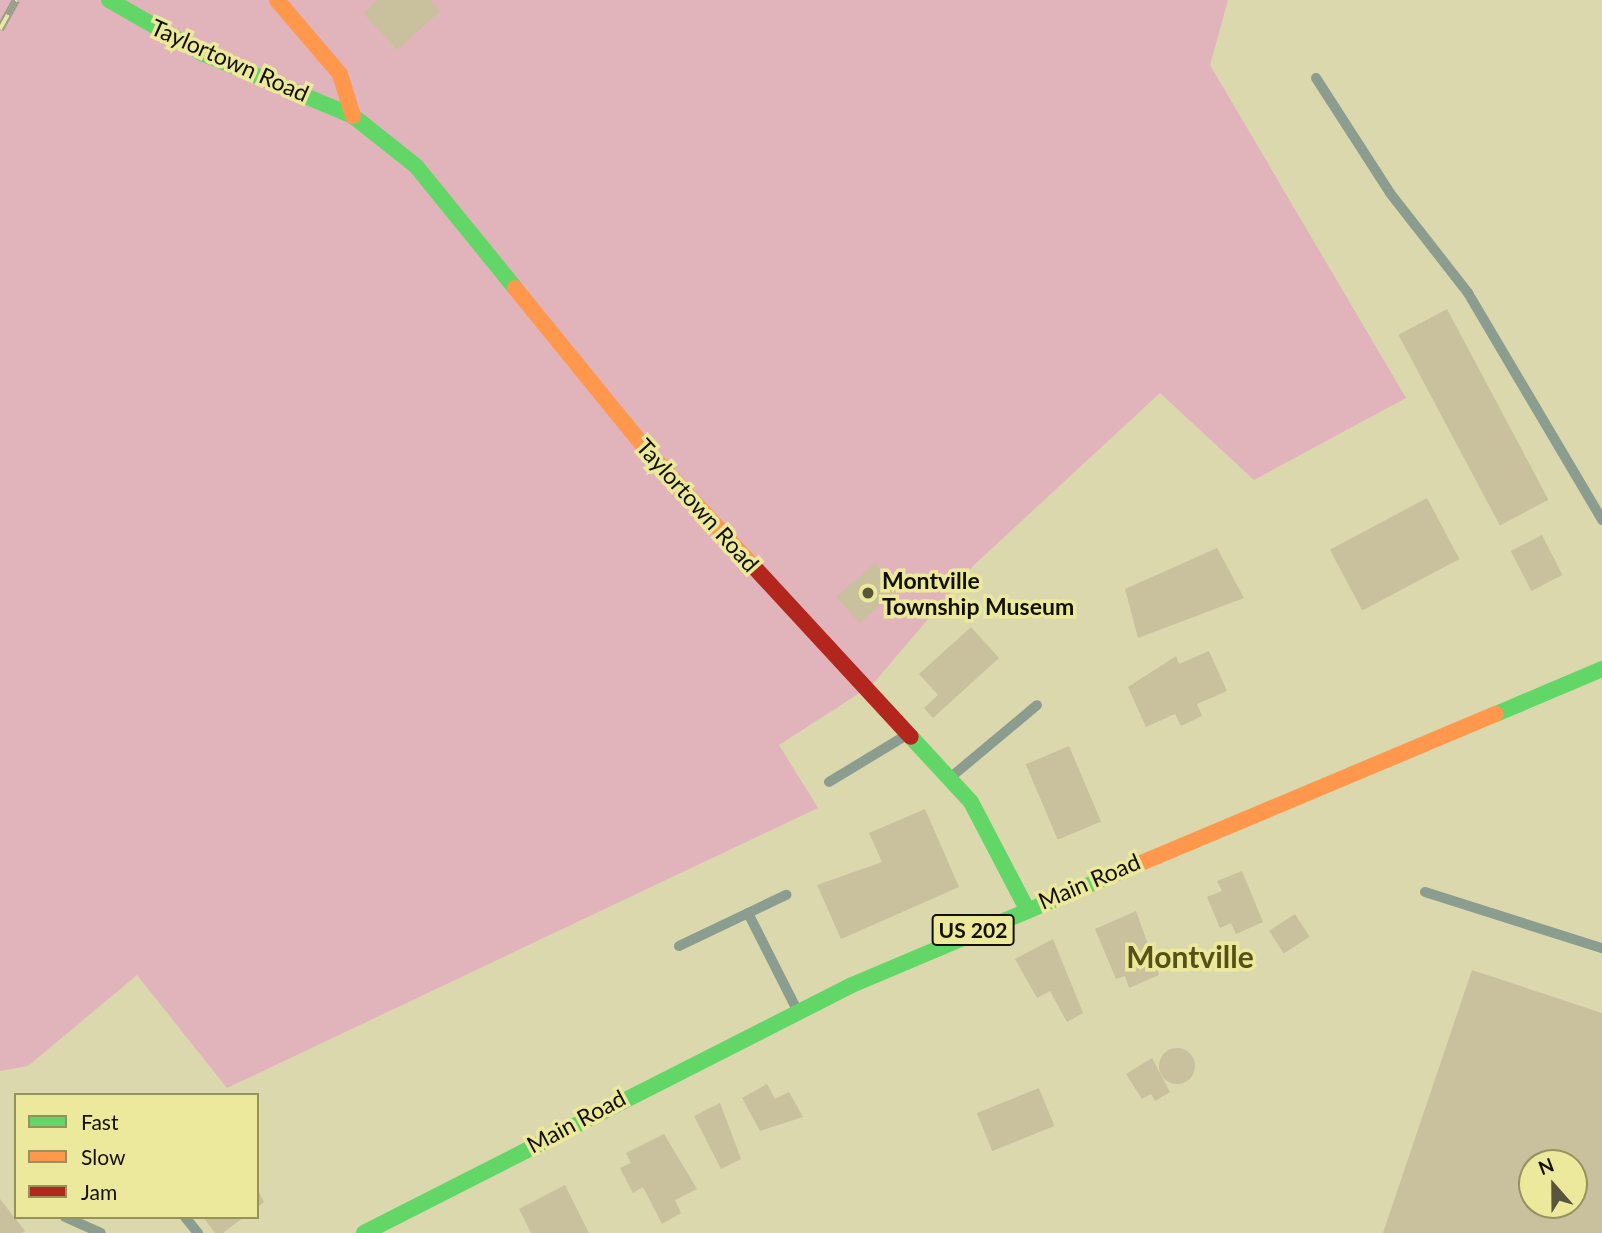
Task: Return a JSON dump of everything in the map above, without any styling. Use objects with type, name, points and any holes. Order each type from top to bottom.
[{"type":"street","name":"Taylortown Road","points":[[109,0],[202,53],[353,116],[416,166],[650,454],[951,777],[971,802],[1026,907]]},
{"type":"street","name":"Taylortown Road","points":[[277,0],[341,74],[353,116]]},
{"type":"street","name":"Main Road","points":[[364,1233],[797,1011],[1026,907],[1602,669]]},
{"type":"lane","points":[[1316,78],[1390,193],[1468,293],[1602,520]]},
{"type":"lane","points":[[951,777],[1037,705]]},
{"type":"lane","points":[[829,782],[911,733]]},
{"type":"lane","points":[[1425,891],[1602,948]]},
{"type":"lane","points":[[679,946],[786,895]]},
{"type":"lane","points":[[748,912],[797,1011]]},
{"type":"lane","points":[[70,1219],[101,1233]]},
{"type":"lane","points":[[187,1219],[198,1233]]},
{"type":"shaded area","points":[[0,0],[1228,0],[1210,65],[1406,398],[1254,480],[1160,393],[974,565],[872,685],[779,745],[818,808],[227,1088],[137,975],[28,1066],[0,1071]]},
{"type":"building","points":[[378,0],[430,0],[440,11],[397,50],[363,13]]},
{"type":"building","points":[[1447,309],[1548,500],[1500,526],[1398,335]]},
{"type":"building","points":[[1427,498],[1459,559],[1362,611],[1330,550]]},
{"type":"building","points":[[1542,535],[1562,575],[1531,591],[1511,551]]},
{"type":"building","points":[[1217,548],[1244,598],[1138,638],[1125,589]]},
{"type":"building","name":"Montville Township Museum","points":[[875,563],[898,589],[859,623],[837,596]]},
{"type":"building","points":[[971,627],[999,658],[933,718],[924,708],[938,695],[919,674]]},
{"type":"building","points":[[1209,651],[1227,691],[1197,704],[1202,716],[1181,726],[1175,714],[1146,727],[1128,687],[1176,656],[1179,664]]},
{"type":"building","points":[[1069,746],[1101,821],[1058,840],[1026,764]]},
{"type":"building","points":[[925,809],[959,887],[841,939],[817,885],[882,862],[869,833]]},
{"type":"building","points":[[1242,871],[1263,922],[1236,934],[1231,923],[1220,928],[1207,897],[1222,891],[1217,881]]},
{"type":"building","points":[[1136,911],[1159,975],[1129,988],[1125,976],[1116,979],[1095,929]]},
{"type":"building","points":[[1295,914],[1310,937],[1284,954],[1269,931]]},
{"type":"building","points":[[1053,939],[1083,1013],[1067,1022],[1050,991],[1037,998],[1015,959]]},
{"type":"building","points":[[1472,970],[1602,1013],[1602,1233],[1383,1233]]},
{"type":"building","points":[[1177,1048],[1190,1053],[1195,1066],[1190,1079],[1177,1084],[1164,1079],[1159,1066],[1164,1053]]},
{"type":"building","points":[[1152,1058],[1170,1092],[1155,1101],[1151,1094],[1142,1099],[1126,1074]]},
{"type":"building","points":[[767,1084],[775,1099],[789,1092],[803,1117],[760,1131],[742,1098]]},
{"type":"building","points":[[1039,1088],[1054,1126],[992,1151],[977,1113]]},
{"type":"building","points":[[720,1103],[741,1159],[721,1169],[694,1116]]},
{"type":"building","points":[[664,1134],[697,1189],[675,1200],[681,1213],[662,1224],[643,1187],[633,1193],[620,1168],[631,1163],[626,1153]]},
{"type":"building","points":[[565,1185],[589,1233],[531,1233],[519,1209]]},
{"type":"building","points":[[259,1192],[264,1202],[259,1206]]},
{"type":"building","points":[[0,1199],[25,1231],[0,1233]]},
{"type":"building","points":[[204,1219],[241,1219],[223,1233],[215,1233]]},
{"type":"railway","points":[[0,29],[16,0]]},
{"type":"traffic: fast","points":[[109,0],[202,53],[353,116],[416,166],[515,288]]},
{"type":"traffic: fast","points":[[1496,714],[1602,669]]},
{"type":"traffic: fast","points":[[911,737],[971,802],[1026,907]]},
{"type":"traffic: fast","points":[[364,1233],[852,985],[1115,874]]},
{"type":"traffic: slow","points":[[277,0],[340,74],[353,116]]},
{"type":"traffic: slow","points":[[515,288],[650,454],[754,567]]},
{"type":"traffic: slow","points":[[1115,874],[1496,714]]},
{"type":"traffic: jam","points":[[754,567],[911,737]]},
{"type":"place","name":"Montville Township Museum","points":[[868,593]]},
{"type":"district","name":"Montville","points":[[1190,956]]}]
